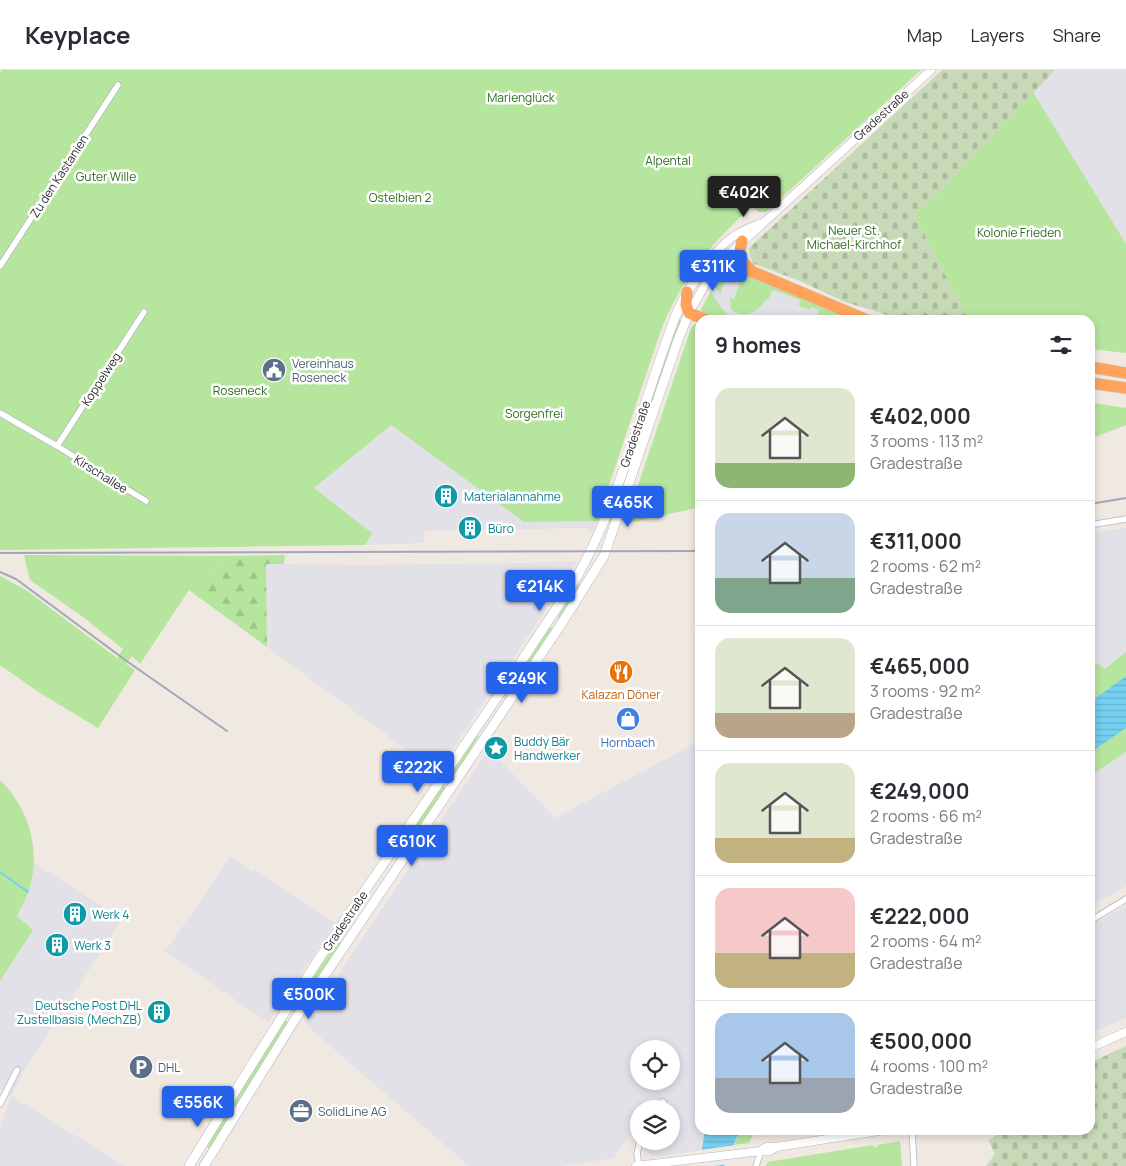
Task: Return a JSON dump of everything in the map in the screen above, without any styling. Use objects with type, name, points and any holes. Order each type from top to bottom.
[{"type":"highway","points":[[742,241],[739,252],[740,258],[753,272]]},
{"type":"highway","points":[[708,262],[722,262],[753,272],[855,315]]},
{"type":"highway","points":[[687,292],[686,305],[689,313],[695,315]]},
{"type":"highway","points":[[1095,368],[1126,373]]},
{"type":"highway","points":[[1095,384],[1126,388]]},
{"type":"main road","name":"Gradestraße","points":[[189,1166],[310,973],[581,570],[606,519],[674,322],[687,292],[708,262]]},
{"type":"main road","name":"Gradestraße","points":[[204,1166],[294,1021],[560,626],[604,556],[689,313]]},
{"type":"street","name":"Gradestraße","points":[[689,313],[706,283],[722,262],[742,241],[931,70]]},
{"type":"street","name":"Zu den Kastanien","points":[[0,266],[118,85]]},
{"type":"street","name":"Gradestraße","points":[[708,262],[722,245],[733,236],[765,221]]},
{"type":"street","name":"Koppelweg","points":[[57,446],[144,312]]},
{"type":"street","name":"Kirschallee","points":[[0,413],[146,501]]},
{"type":"street","points":[[1095,524],[1126,519]]},
{"type":"street","points":[[1095,918],[1126,899]]},
{"type":"street","points":[[1095,1046],[1126,1032]]},
{"type":"street","points":[[0,1104],[17,1070]]},
{"type":"street","points":[[756,1166],[761,1151],[766,1146],[776,1147],[853,1135]]},
{"type":"street","points":[[912,1135],[914,1166]]},
{"type":"street","points":[[638,1150],[638,1166],[761,1151]]},
{"type":"street","points":[[670,1166],[682,1162]]},
{"type":"shaded area","points":[[1055,70],[1126,70],[1126,244],[1033,92]]},
{"type":"shaded area","points":[[726,271],[843,315],[710,315],[701,309]]},
{"type":"shaded area","points":[[391,425],[524,522],[597,521],[592,532],[587,528],[425,531],[424,543],[365,545],[371,533],[313,488]]},
{"type":"shaded area","points":[[1126,528],[1126,886],[1095,904],[1095,532]]},
{"type":"shaded area","points":[[577,562],[437,772],[267,647],[266,564],[365,565]]},
{"type":"shaded area","points":[[695,744],[695,1135],[753,1135],[749,1143],[663,1156],[651,1155],[645,1150],[680,1150],[680,1100],[630,1100],[630,1136],[613,1158],[563,1166],[469,1166],[305,1024],[489,749],[555,818]]},
{"type":"shaded area","points":[[230,857],[253,872],[255,869],[336,923],[268,1022],[165,952]]},
{"type":"shaded area","points":[[34,863],[122,919],[23,1073],[11,1096],[0,1089],[0,981],[33,930],[17,916],[28,892]]},
{"type":"shaded area","points":[[1126,905],[1126,1018],[1095,1032],[1095,923]]},
{"type":"shaded area","points":[[11,1096],[125,1166],[0,1166],[0,1129]]},
{"type":"green space","points":[[2,70],[921,70],[766,212],[759,212],[752,206],[723,234],[688,277],[661,330],[597,521],[524,522],[391,425],[314,488],[372,533],[365,545],[0,550],[0,73]]},
{"type":"green space","name":"Neuer St. Michael-Kirchhof","points":[[942,70],[1055,70],[935,197],[914,215],[966,315],[887,315],[845,302],[800,281],[752,263],[749,248]]},
{"type":"green space","name":"Kolonie Frieden","points":[[1033,92],[1126,244],[1126,353],[1095,350],[1095,315],[966,315],[914,215],[935,197]]},
{"type":"green space","points":[[736,270],[844,315],[817,315],[819,310],[811,307],[810,310],[799,306],[800,300],[773,290],[768,300],[766,299],[755,311],[746,315],[736,313],[731,309],[730,297],[734,299],[741,279],[728,274],[720,294],[715,286],[726,271]]},
{"type":"green space","points":[[711,291],[719,304],[730,315],[705,315],[702,314],[701,309]]},
{"type":"green space","points":[[679,319],[681,321],[614,518],[610,521]]},
{"type":"green space","points":[[695,325],[695,508],[630,523],[626,521],[691,328]]},
{"type":"green space","points":[[1095,403],[1126,407],[1126,425],[1095,437]]},
{"type":"green space","points":[[24,555],[220,556],[221,563],[189,590],[140,664],[132,656],[126,664],[135,670],[98,728],[40,693],[0,665],[0,576],[26,590],[117,658],[123,649],[83,617],[30,580]]},
{"type":"green space","points":[[285,555],[284,564],[266,564],[267,647],[189,590],[221,563],[220,556]]},
{"type":"green space","points":[[581,583],[562,616],[557,618],[576,587]]},
{"type":"green space","points":[[552,627],[553,629],[530,663],[526,664],[549,628]]},
{"type":"green space","points":[[1126,652],[1126,676],[1095,698],[1095,664],[1097,663],[1105,669]]},
{"type":"green space","points":[[1126,728],[1126,752],[1095,773],[1095,750]]},
{"type":"green space","points":[[479,736],[455,775],[450,775],[475,737]]},
{"type":"green space","points":[[0,780],[18,802],[24,814],[29,827],[34,855],[31,883],[17,916],[33,930],[0,981]]},
{"type":"green space","points":[[443,785],[446,789],[406,846],[413,828]]},
{"type":"green space","points":[[340,941],[341,944],[294,1012],[291,1010],[337,942],[339,943]]},
{"type":"green space","points":[[284,1020],[288,1022],[236,1106],[231,1106]]},
{"type":"green space","points":[[1126,1046],[1126,1166],[986,1166],[995,1154],[988,1140],[998,1135],[1095,1135],[1095,1061]]},
{"type":"green space","points":[[226,1115],[229,1117],[210,1149],[207,1146]]},
{"type":"green space","points":[[738,1135],[753,1135],[749,1143],[734,1145]]},
{"type":"green space","points":[[900,1141],[902,1166],[766,1166],[768,1162],[873,1145],[878,1147],[877,1145]]},
{"type":"water","points":[[1126,676],[1126,728],[1095,750],[1095,698]]},
{"type":"water","points":[[704,1135],[738,1135],[724,1166],[696,1166]]},
{"type":"pier","points":[[737,1145],[728,1164],[693,1166],[699,1150]]},
{"type":"waterway","points":[[0,872],[28,892]]},
{"type":"railway","points":[[1095,503],[1126,498]]},
{"type":"railway","points":[[0,553],[695,551]]},
{"type":"railway","points":[[0,572],[16,579],[128,662],[227,731]]},
{"type":"place","name":"Vereinhaus Roseneck","points":[[274,370]]},
{"type":"place","name":"Materialannahme","points":[[446,496]]},
{"type":"place","name":"Büro","points":[[470,528]]},
{"type":"place","name":"Kalazan Döner","points":[[621,672]]},
{"type":"place","name":"Hornbach","points":[[628,719]]},
{"type":"place","name":"Buddy Bär Handwerker","points":[[496,748]]},
{"type":"place","name":"Werk 4","points":[[75,914]]},
{"type":"place","name":"Werk 3","points":[[57,945]]},
{"type":"place","name":"Deutsche Post DHL Zustellbasis (MechZB)","points":[[159,1012]]},
{"type":"place","name":"DHL","points":[[141,1067]]},
{"type":"place","name":"SolidLine AG","points":[[301,1111]]},
{"type":"park label","name":"Marienglück","points":[[521,97]]},
{"type":"park label","name":"Alpental","points":[[668,160]]},
{"type":"park label","name":"Guter Wille","points":[[106,176]]},
{"type":"park label","name":"Ostelbien 2","points":[[400,197]]},
{"type":"park label","name":"Roseneck","points":[[240,390]]},
{"type":"park label","name":"Sorgenfrei","points":[[534,413]]}]
